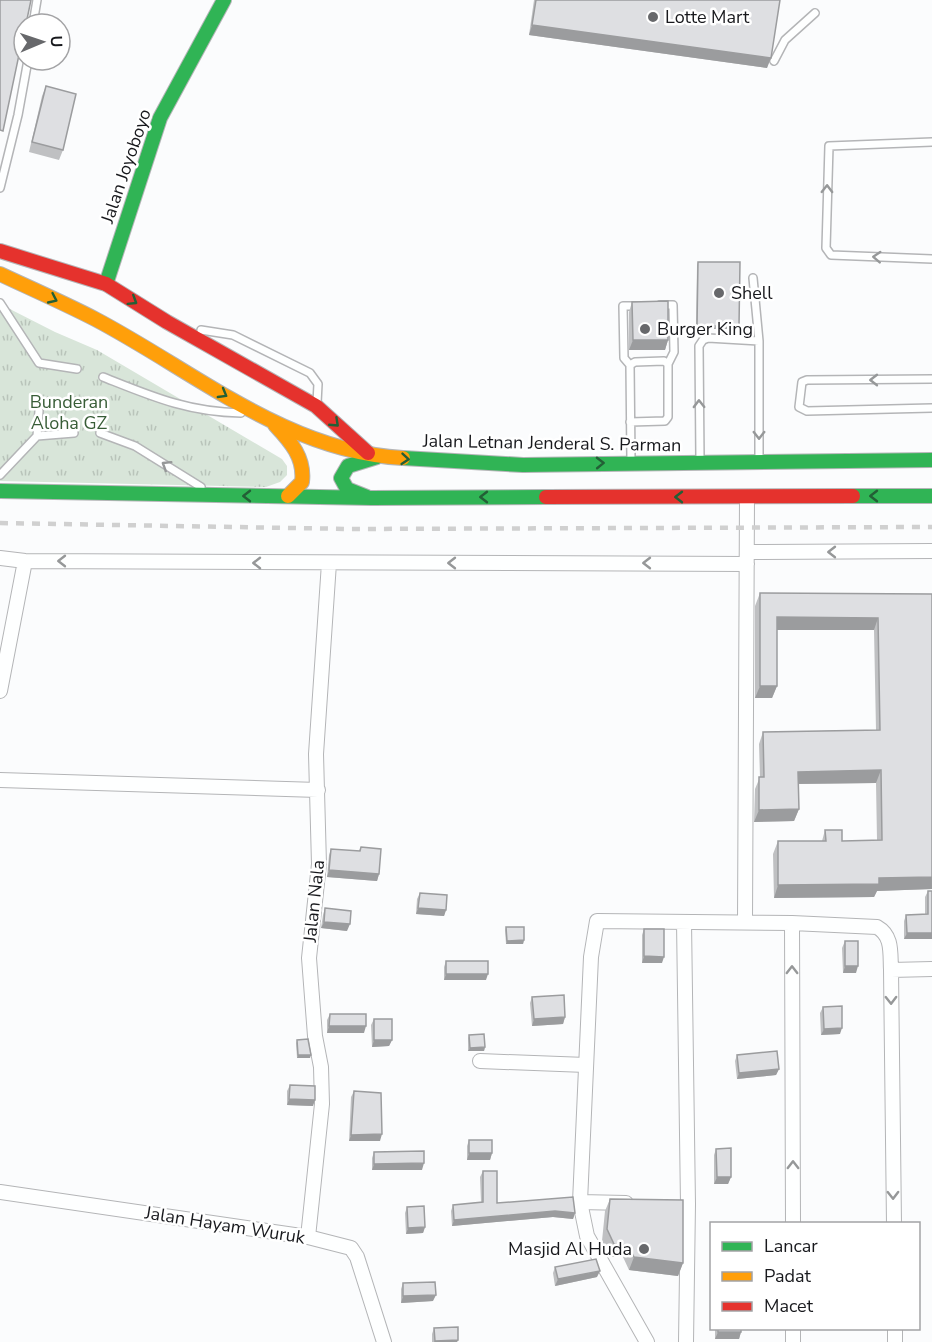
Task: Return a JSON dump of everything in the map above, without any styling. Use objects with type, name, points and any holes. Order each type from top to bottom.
[{"type":"main road","name":"Jalan Joyoboyo","points":[[106,284],[160,118],[224,0]]},
{"type":"main road","points":[[0,251],[106,284],[167,322],[281,384],[316,406],[374,455],[348,466],[341,478],[344,485],[353,493],[372,498]]},
{"type":"main road","name":"Jalan Letnan Jenderal S. Parman","points":[[0,274],[95,320],[273,423],[329,444],[374,455],[523,465],[932,460]]},
{"type":"main road","points":[[273,423],[295,448],[303,465],[302,483],[288,496]]},
{"type":"main road","points":[[0,490],[372,498],[932,495]]},
{"type":"street","points":[[745,922],[747,497]]},
{"type":"street","points":[[0,558],[26,561],[329,564],[748,558],[932,551]]},
{"type":"street","points":[[0,691],[26,561]]},
{"type":"street","name":"Jalan Nala","points":[[308,1237],[321,1104],[321,1067],[315,1036],[309,958],[319,864],[316,754],[329,564]]},
{"type":"street","points":[[0,780],[318,790]]},
{"type":"street","points":[[647,1342],[587,1236],[580,1202],[594,925],[600,920],[792,922],[877,927],[888,937],[891,970],[894,1222]]},
{"type":"street","points":[[684,922],[682,1204],[686,1342]]},
{"type":"street","points":[[792,922],[793,1222]]},
{"type":"street","points":[[891,970],[932,969]]},
{"type":"street","points":[[480,1061],[586,1065]]},
{"type":"street","name":"Jalan Hayam Wuruk","points":[[0,1192],[308,1237],[351,1248],[355,1252],[384,1342]]},
{"type":"street","points":[[580,1202],[640,1203]]},
{"type":"lane","points":[[774,61],[785,40],[814,13]]},
{"type":"lane","points":[[0,188],[4,157],[25,72]]},
{"type":"lane","points":[[932,142],[829,146],[826,248],[831,255],[932,259]]},
{"type":"lane","points":[[753,278],[759,341],[759,462]]},
{"type":"lane","points":[[0,303],[39,363],[39,373]]},
{"type":"lane","points":[[630,422],[665,421],[668,417],[668,364],[674,352],[673,305],[623,306],[624,358],[630,365],[630,422],[631,463]]},
{"type":"lane","points":[[167,322],[232,335],[310,373],[318,384],[316,406]]},
{"type":"lane","points":[[700,462],[699,346],[708,338],[759,341]]},
{"type":"lane","points":[[630,365],[635,362],[664,361],[668,364]]},
{"type":"lane","points":[[39,363],[77,369]]},
{"type":"lane","points":[[103,377],[165,402],[207,413],[259,414]]},
{"type":"lane","points":[[932,380],[807,380],[802,382],[800,387],[800,407],[807,411],[932,408]]},
{"type":"lane","points":[[0,476],[37,436],[39,411]]},
{"type":"lane","points":[[37,436],[74,433]]},
{"type":"lane","points":[[100,433],[135,446],[216,496]]},
{"type":"green space","name":"Bunderan Aloha GZ","points":[[0,304],[97,350],[282,459],[287,466],[287,475],[280,482],[266,487],[0,481]]},
{"type":"building","points":[[0,0],[31,0],[28,12],[12,12],[12,72],[15,72],[3,131],[0,130]]},
{"type":"building","name":"Lotte Mart","points":[[536,0],[780,0],[771,58],[532,25]]},
{"type":"building","points":[[46,86],[76,94],[63,150],[32,142]]},
{"type":"building","points":[[698,262],[740,262],[739,326],[697,326]]},
{"type":"building","name":"Burger King","points":[[668,301],[668,340],[633,340],[632,302]]},
{"type":"building","points":[[760,593],[932,594],[932,877],[879,878],[879,884],[778,885],[778,841],[826,841],[825,830],[842,830],[842,841],[882,840],[881,770],[798,772],[799,809],[759,810],[759,777],[764,777],[763,732],[880,730],[878,618],[777,617],[777,686],[760,686]]},
{"type":"building","points":[[361,847],[381,849],[379,874],[329,870],[331,849],[360,851]]},
{"type":"building","points":[[928,891],[932,891],[932,933],[907,933],[906,915],[928,914]]},
{"type":"building","points":[[420,893],[447,895],[446,910],[418,908]]},
{"type":"building","points":[[325,908],[351,911],[350,924],[324,922]]},
{"type":"building","points":[[506,927],[524,927],[524,940],[507,941]]},
{"type":"building","points":[[644,929],[664,929],[664,957],[644,956]]},
{"type":"building","points":[[845,941],[858,941],[858,966],[845,966]]},
{"type":"building","points":[[446,961],[488,961],[488,974],[446,974]]},
{"type":"building","points":[[564,995],[565,1017],[534,1019],[532,997]]},
{"type":"building","points":[[842,1006],[842,1028],[824,1029],[823,1007]]},
{"type":"building","points":[[330,1014],[366,1014],[366,1026],[329,1026]]},
{"type":"building","points":[[374,1019],[392,1019],[392,1040],[374,1040]]},
{"type":"building","points":[[484,1034],[485,1047],[470,1048],[469,1035]]},
{"type":"building","points":[[308,1039],[311,1055],[298,1055],[297,1040]]},
{"type":"building","points":[[777,1051],[779,1069],[739,1073],[737,1055]]},
{"type":"building","points":[[290,1085],[315,1086],[315,1100],[289,1099]]},
{"type":"building","points":[[354,1091],[381,1093],[382,1134],[351,1135]]},
{"type":"building","points":[[469,1140],[492,1140],[492,1153],[469,1153]]},
{"type":"building","points":[[731,1148],[731,1177],[717,1177],[716,1149]]},
{"type":"building","points":[[424,1151],[424,1163],[374,1164],[374,1152]]},
{"type":"building","points":[[483,1171],[497,1171],[497,1203],[573,1197],[575,1213],[555,1211],[454,1220],[453,1205],[483,1202]]},
{"type":"building","name":"Masjid Al Huda","points":[[610,1199],[683,1200],[683,1263],[634,1257],[628,1245],[614,1244],[607,1229]]},
{"type":"building","points":[[424,1206],[425,1227],[408,1228],[407,1207]]},
{"type":"building","points":[[596,1259],[600,1271],[558,1279],[555,1267]]},
{"type":"building","points":[[435,1282],[436,1295],[403,1296],[403,1283]]},
{"type":"building","points":[[458,1327],[458,1340],[435,1341],[434,1328]]},
{"type":"building","points":[[718,1330],[741,1330],[741,1332],[718,1332]]},
{"type":"railway","points":[[0,523],[350,529],[932,527]]},
{"type":"traffic: fast","points":[[106,284],[160,118],[224,0]]},
{"type":"traffic: fast","points":[[367,497],[347,489],[341,478],[348,466],[377,457]]},
{"type":"traffic: fast","points":[[403,458],[523,465],[932,460]]},
{"type":"traffic: fast","points":[[0,491],[372,498],[546,497]]},
{"type":"traffic: fast","points":[[853,496],[932,496]]},
{"type":"traffic: slow","points":[[0,274],[95,319],[243,406],[281,425],[320,441],[361,452],[403,458]]},
{"type":"traffic: slow","points":[[275,425],[296,451],[301,465],[302,482],[288,496]]},
{"type":"traffic: jam","points":[[0,251],[106,284],[167,322],[316,406],[368,453]]},
{"type":"traffic: jam","points":[[546,497],[853,496]]},
{"type":"place","name":"Lotte Mart","points":[[653,17]]},
{"type":"place","name":"Shell","points":[[719,293]]},
{"type":"place","name":"Burger King","points":[[645,329]]},
{"type":"place","name":"Masjid Al Huda","points":[[644,1249]]}]
